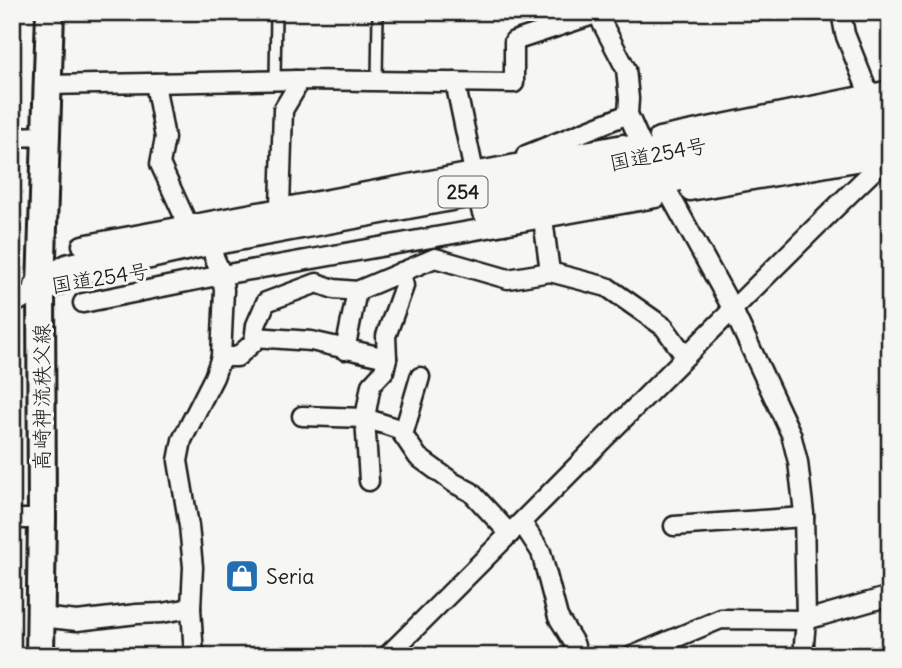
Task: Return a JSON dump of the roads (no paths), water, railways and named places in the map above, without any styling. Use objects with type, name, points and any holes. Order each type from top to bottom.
[{"type":"highway","name":"国道254号","points":[[41,287],[72,286],[218,266],[574,194],[650,162],[879,103]]},
{"type":"highway","points":[[764,134],[787,110]]},
{"type":"highway","name":"国道254号","points":[[41,287],[70,270],[183,235],[650,162],[826,148],[890,136]]},
{"type":"main road","name":"高崎神流秩父線","points":[[40,656],[41,287],[50,12]]},
{"type":"street","points":[[841,12],[845,34],[879,103]]},
{"type":"street","points":[[47,85],[295,80],[514,83],[514,41],[599,13],[625,69],[628,114],[650,162],[733,308],[791,434],[800,473],[804,516],[806,620],[803,656]]},
{"type":"street","points":[[280,207],[283,110],[295,90],[295,80]]},
{"type":"street","points":[[455,82],[471,172]]},
{"type":"street","points":[[155,83],[165,138],[160,164],[183,235]]},
{"type":"street","points":[[83,303],[218,266],[539,220],[650,162],[787,110],[879,103],[890,90]]},
{"type":"street","points":[[528,163],[526,155],[628,114]]},
{"type":"street","points":[[12,137],[44,136]]},
{"type":"street","points":[[826,148],[868,160]]},
{"type":"street","points":[[690,191],[890,156]]},
{"type":"street","points":[[387,656],[872,172],[868,160]]},
{"type":"street","points":[[82,245],[183,235],[206,221],[528,163],[650,162]]},
{"type":"street","points":[[471,172],[506,184]]},
{"type":"street","points":[[539,220],[574,194]]},
{"type":"street","points":[[539,220],[550,272]]},
{"type":"street","points":[[220,357],[237,357],[254,342],[256,325],[265,302],[317,283],[334,289],[357,291],[435,258],[508,279],[550,272],[607,287],[664,327],[685,356]]},
{"type":"street","points":[[194,656],[191,540],[178,461],[182,440],[214,377],[220,357],[218,266]]},
{"type":"street","points":[[369,481],[365,418],[371,385],[384,371],[387,358],[386,337],[404,286],[401,272]]},
{"type":"street","points":[[12,305],[41,287]]},
{"type":"street","points":[[345,350],[357,291]]},
{"type":"street","points":[[255,337],[311,341],[387,358]]},
{"type":"street","points":[[403,435],[420,377]]},
{"type":"street","points":[[302,416],[365,418],[399,429],[418,457],[454,484],[471,492],[516,529],[541,552],[558,617],[574,643],[578,656]]},
{"type":"street","points":[[674,526],[804,516]]},
{"type":"street","points":[[12,519],[42,519]]},
{"type":"street","points":[[632,656],[721,619],[806,620],[890,596]]},
{"type":"street","points":[[41,617],[77,621],[191,608]]},
{"type":"lane","points":[[275,81],[276,12]]},
{"type":"lane","points":[[377,81],[378,12]]},
{"type":"place","name":"Seria","points":[[242,576]]}]
